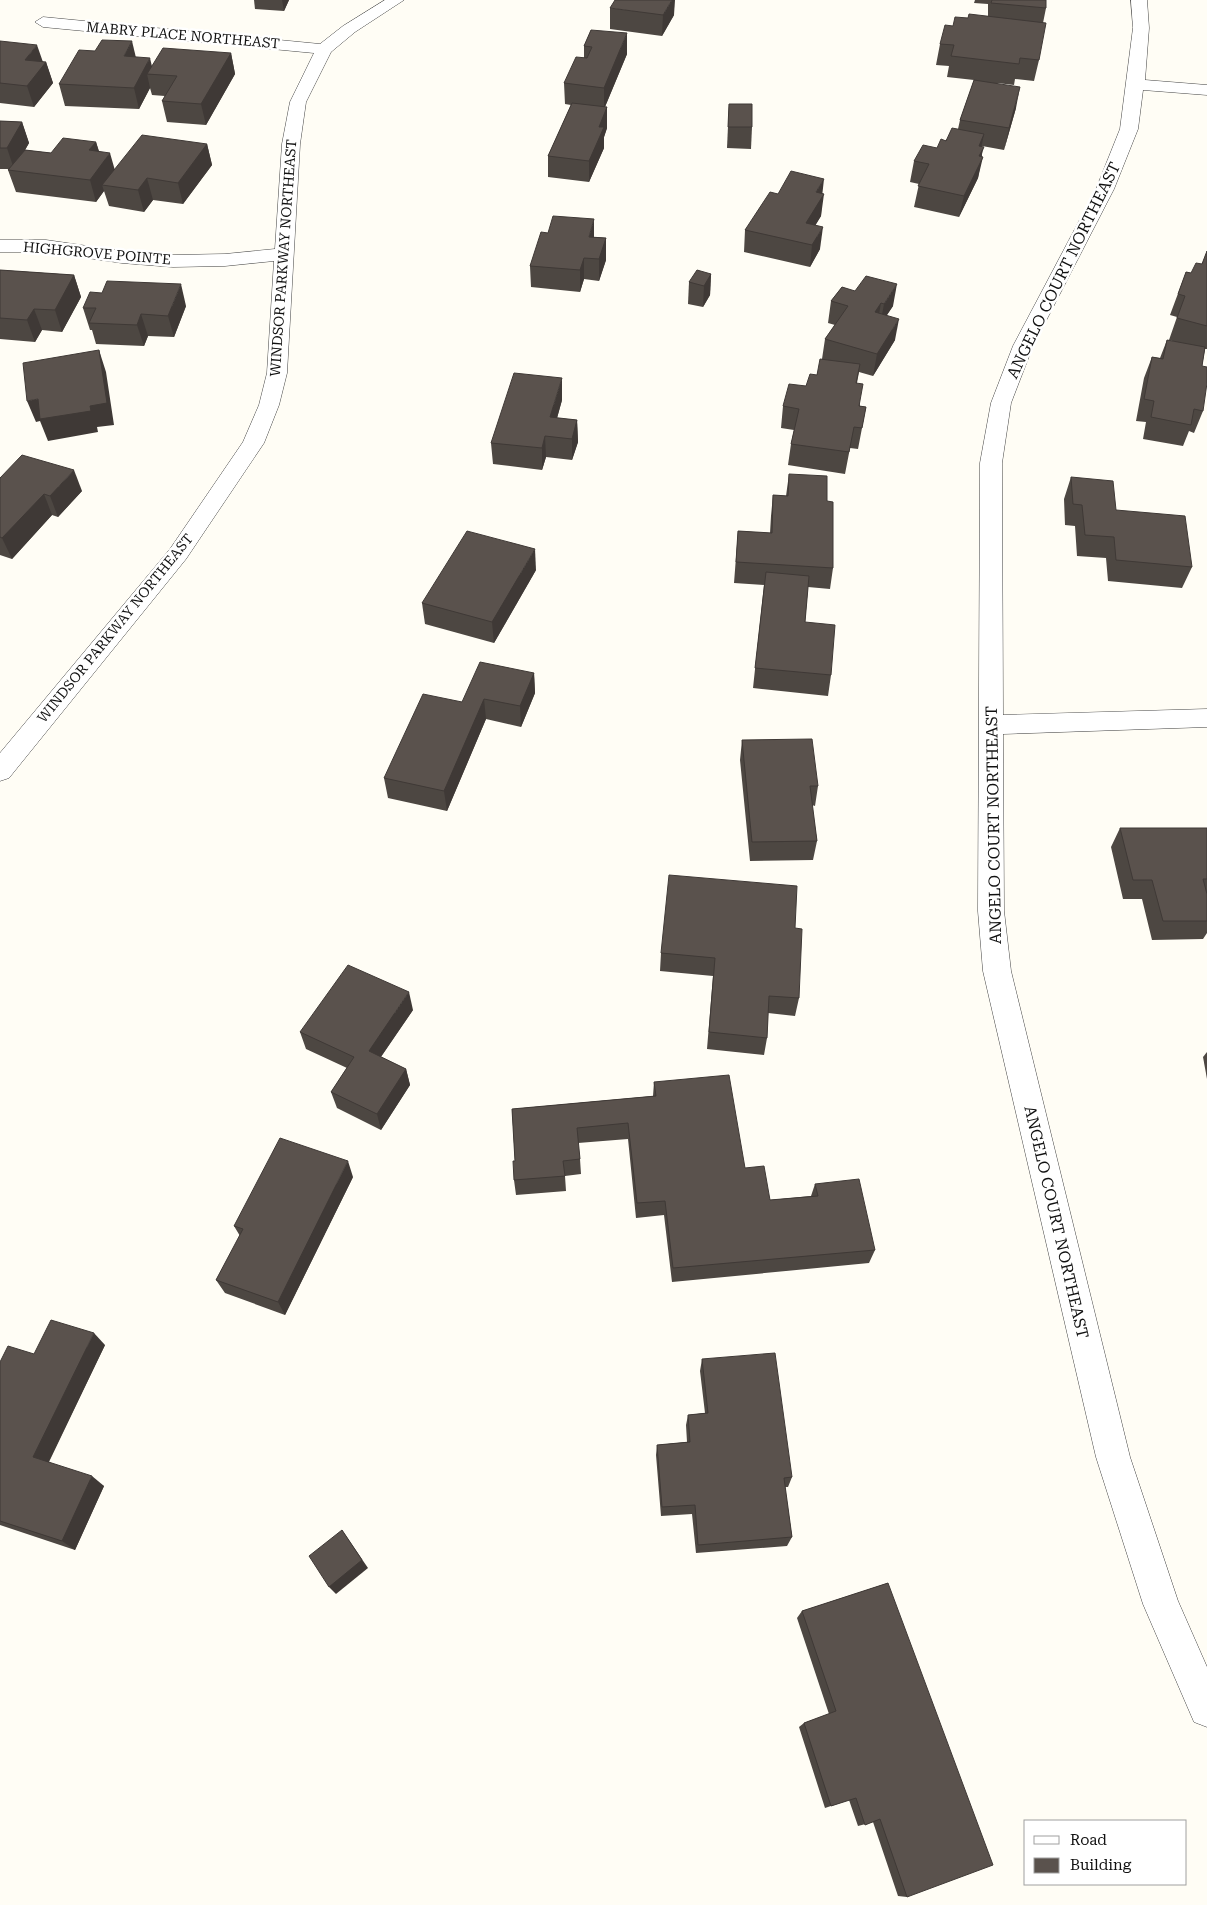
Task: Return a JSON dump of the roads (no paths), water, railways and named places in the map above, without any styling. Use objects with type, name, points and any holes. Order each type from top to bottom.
[{"type":"street","name":"WINDSOR PARKWAY NORTHEAST","points":[[0,771],[178,554],[253,443],[269,405],[277,373],[291,144],[298,102],[324,49],[349,29],[396,0]]},
{"type":"street","name":"ANGELO COURT NORTHEAST","points":[[1139,0],[1141,28],[1136,84],[1129,129],[1105,189],[1023,346],[1001,403],[991,463],[991,911],[997,971],[1113,1457],[1162,1604],[1207,1709]]},
{"type":"street","name":"MABRY PLACE NORTHEAST","points":[[43,22],[324,49]]},
{"type":"street","points":[[1136,84],[1207,90]]},
{"type":"street","name":"HIGHGROVE POINTE","points":[[0,246],[46,246],[122,257],[173,261],[225,260],[285,254]]},
{"type":"street","points":[[990,725],[1207,718]]}]
